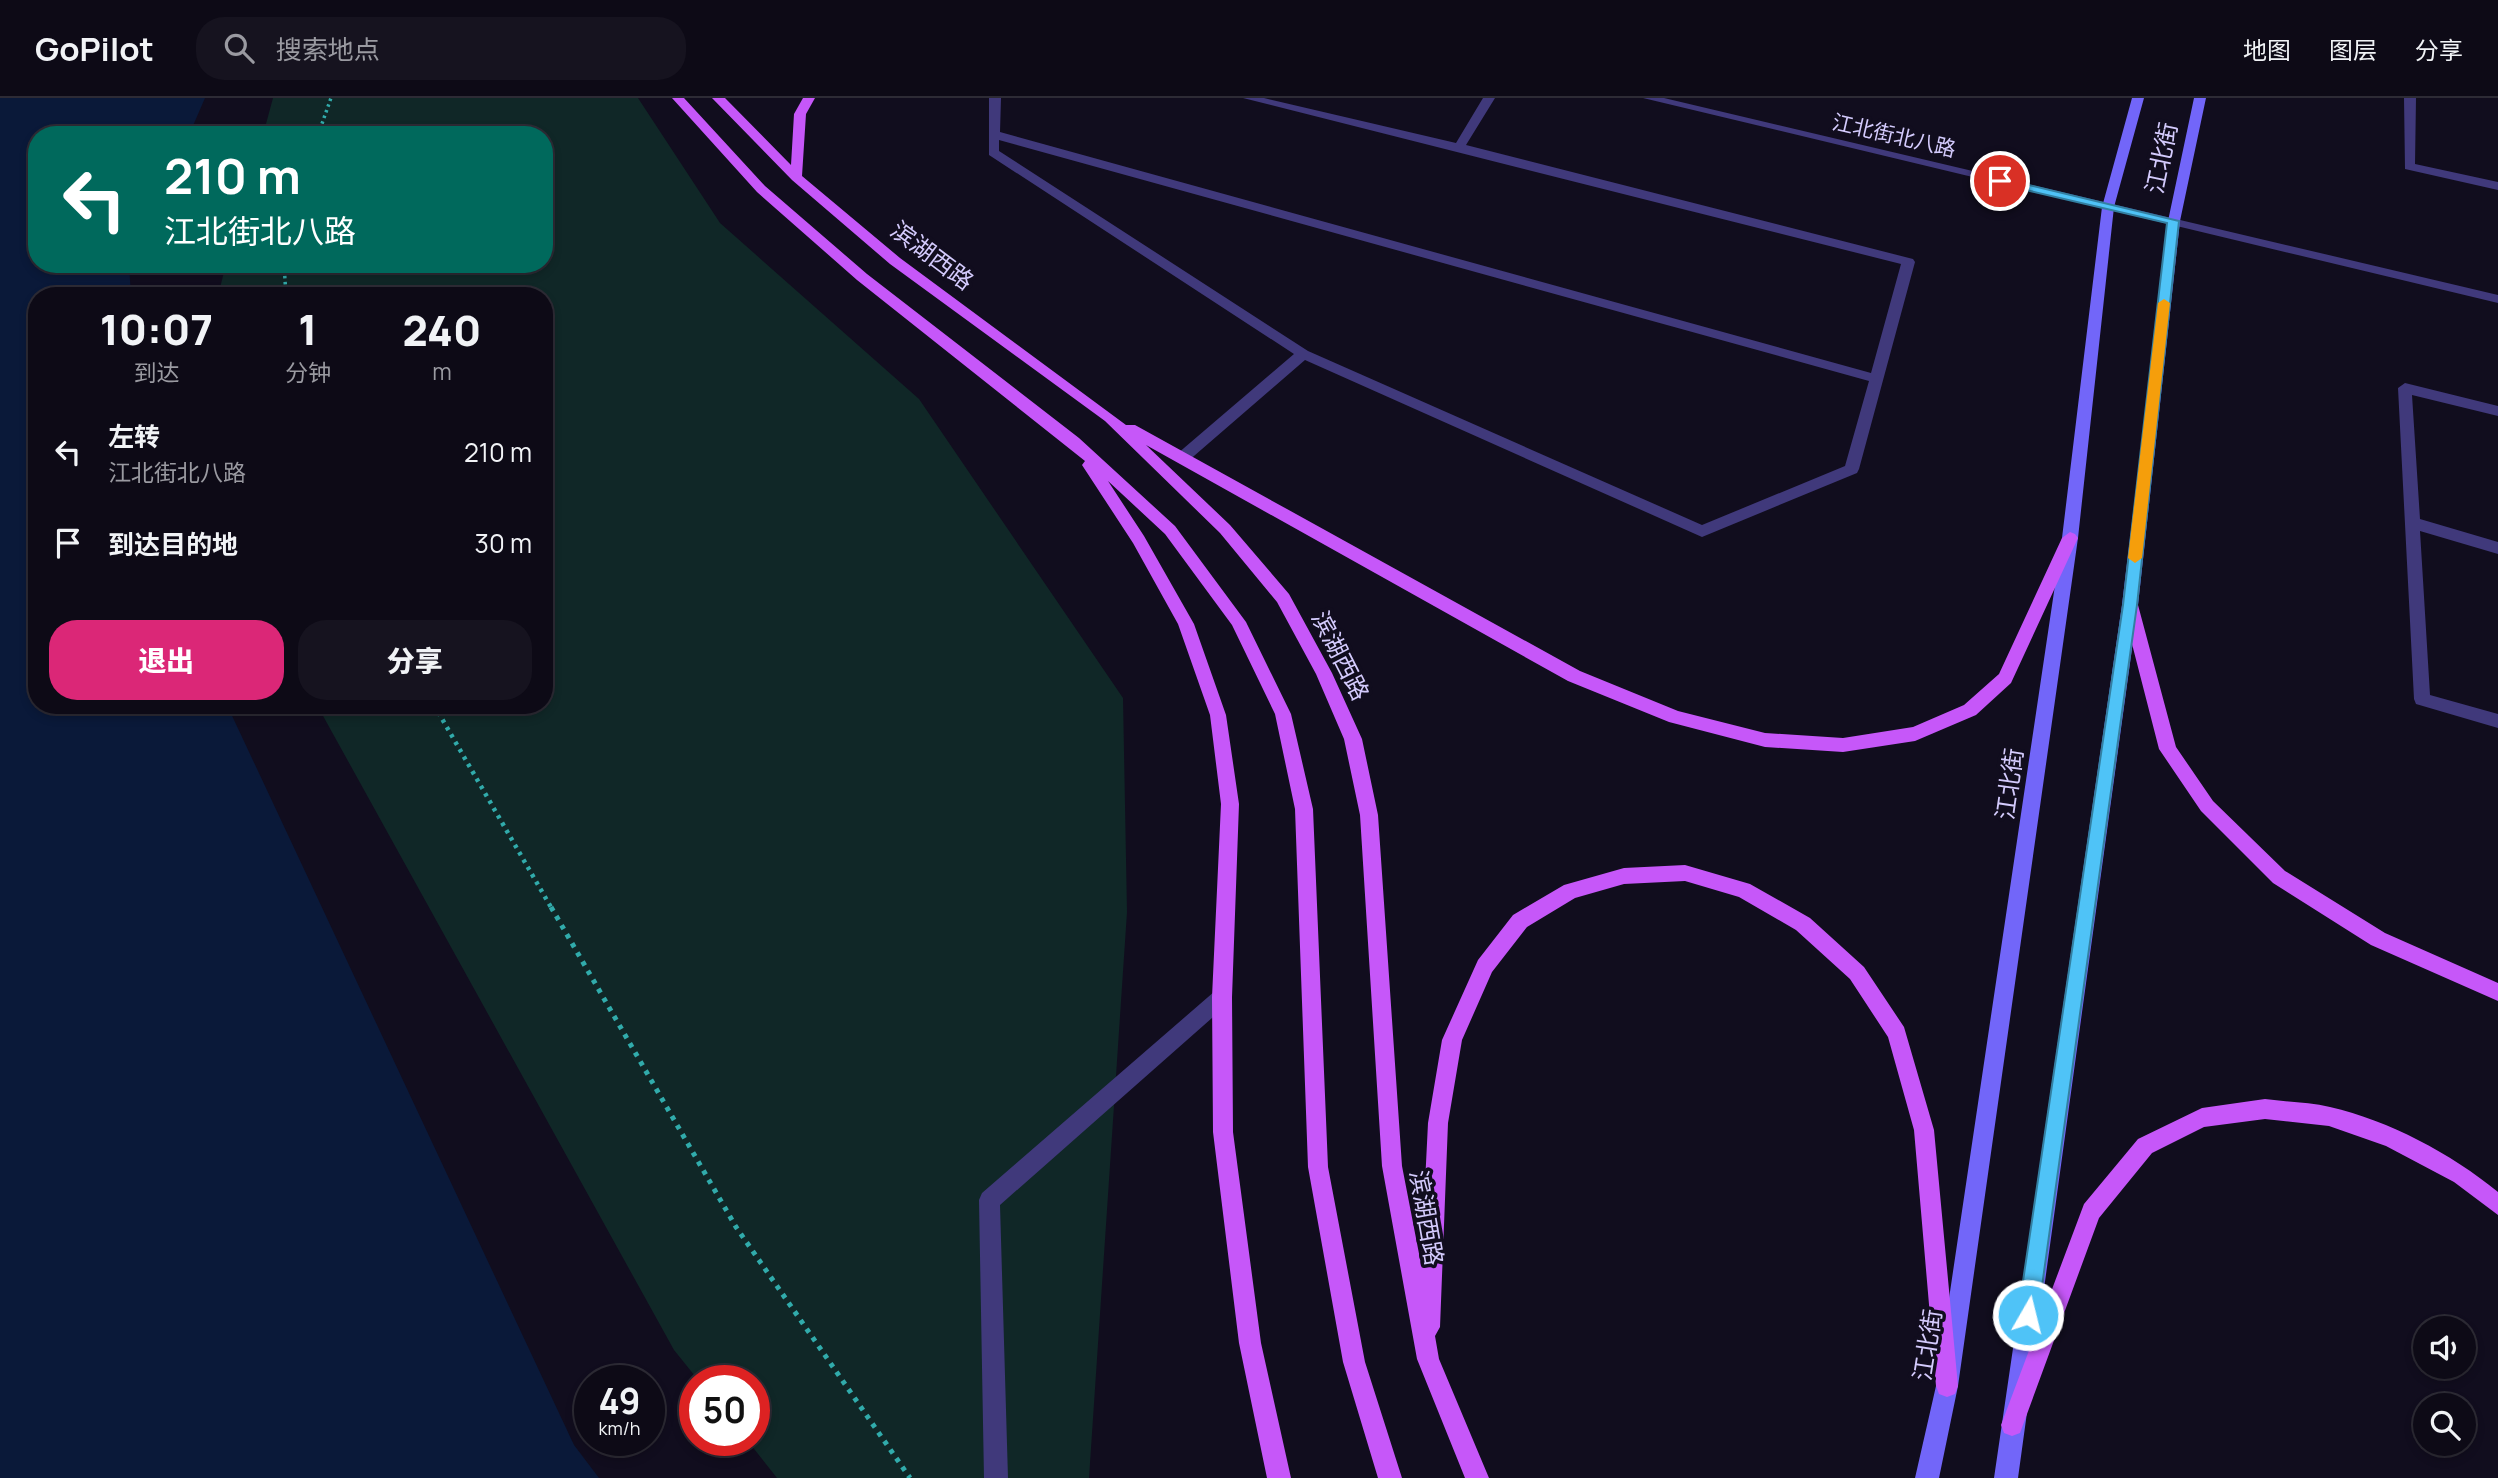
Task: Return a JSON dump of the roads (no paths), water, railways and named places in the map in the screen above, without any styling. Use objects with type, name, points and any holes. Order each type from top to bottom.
[{"type":"main road","points":[[678,98],[771,198],[862,277],[1074,442],[1170,530],[1238,622],[1283,714],[1304,809],[1318,1167],[1354,1362],[1390,1478]]},
{"type":"main road","name":"滨湖西路","points":[[718,98],[796,177],[895,261],[1110,418],[1225,529],[1283,598],[1324,673],[1353,739],[1369,815],[1392,1166],[1428,1359],[1477,1478]]},
{"type":"main road","points":[[796,177],[800,114],[809,98]]},
{"type":"main road","name":"江北街","points":[[1927,1478],[1947,1386],[2070,538],[2108,206],[2138,98]]},
{"type":"main road","name":"江北街","points":[[2006,1478],[2130,605],[2174,221],[2200,98]]},
{"type":"main road","points":[[1110,418],[1574,676],[1675,717],[1765,740],[1843,745],[1914,734],[1970,710],[2005,678],[2070,538]]},
{"type":"main road","points":[[1074,442],[1139,540],[1186,624],[1218,715],[1230,804],[1222,997],[1223,1132],[1250,1343],[1279,1478]]},
{"type":"main road","points":[[2130,605],[2168,749],[2207,806],[2279,877],[2378,939],[2498,992]]},
{"type":"main road","points":[[1428,1359],[1438,1123],[1452,1041],[1485,966],[1520,921],[1570,891],[1624,876],[1685,873],[1744,890],[1803,924],[1857,973],[1898,1033],[1924,1130],[1947,1386]]},
{"type":"main road","points":[[2012,1425],[2091,1211],[2145,1146],[2202,1118],[2265,1110],[2329,1116],[2391,1138],[2461,1175],[2498,1205]]},
{"type":"street","points":[[995,98],[993,152],[1303,354],[1702,531],[1852,469],[1908,262],[1460,147],[1248,98]]},
{"type":"street","points":[[1460,147],[1489,98]]},
{"type":"street","name":"江北街北八路","points":[[1649,98],[2498,299]]},
{"type":"street","points":[[2410,98],[2409,166],[2498,186]]},
{"type":"street","points":[[993,134],[1877,379]]},
{"type":"street","points":[[1182,458],[1303,354]]},
{"type":"street","points":[[2498,411],[2405,388],[2422,699],[2498,721]]},
{"type":"street","points":[[2413,523],[2498,548]]},
{"type":"street","points":[[996,1478],[989,1200],[1222,997]]},
{"type":"water","points":[[0,98],[205,98],[193,126],[28,126],[28,273],[130,273],[130,287],[28,287],[28,714],[231,714],[574,1445],[574,1456],[582,1456],[599,1478],[0,1478]]}]
